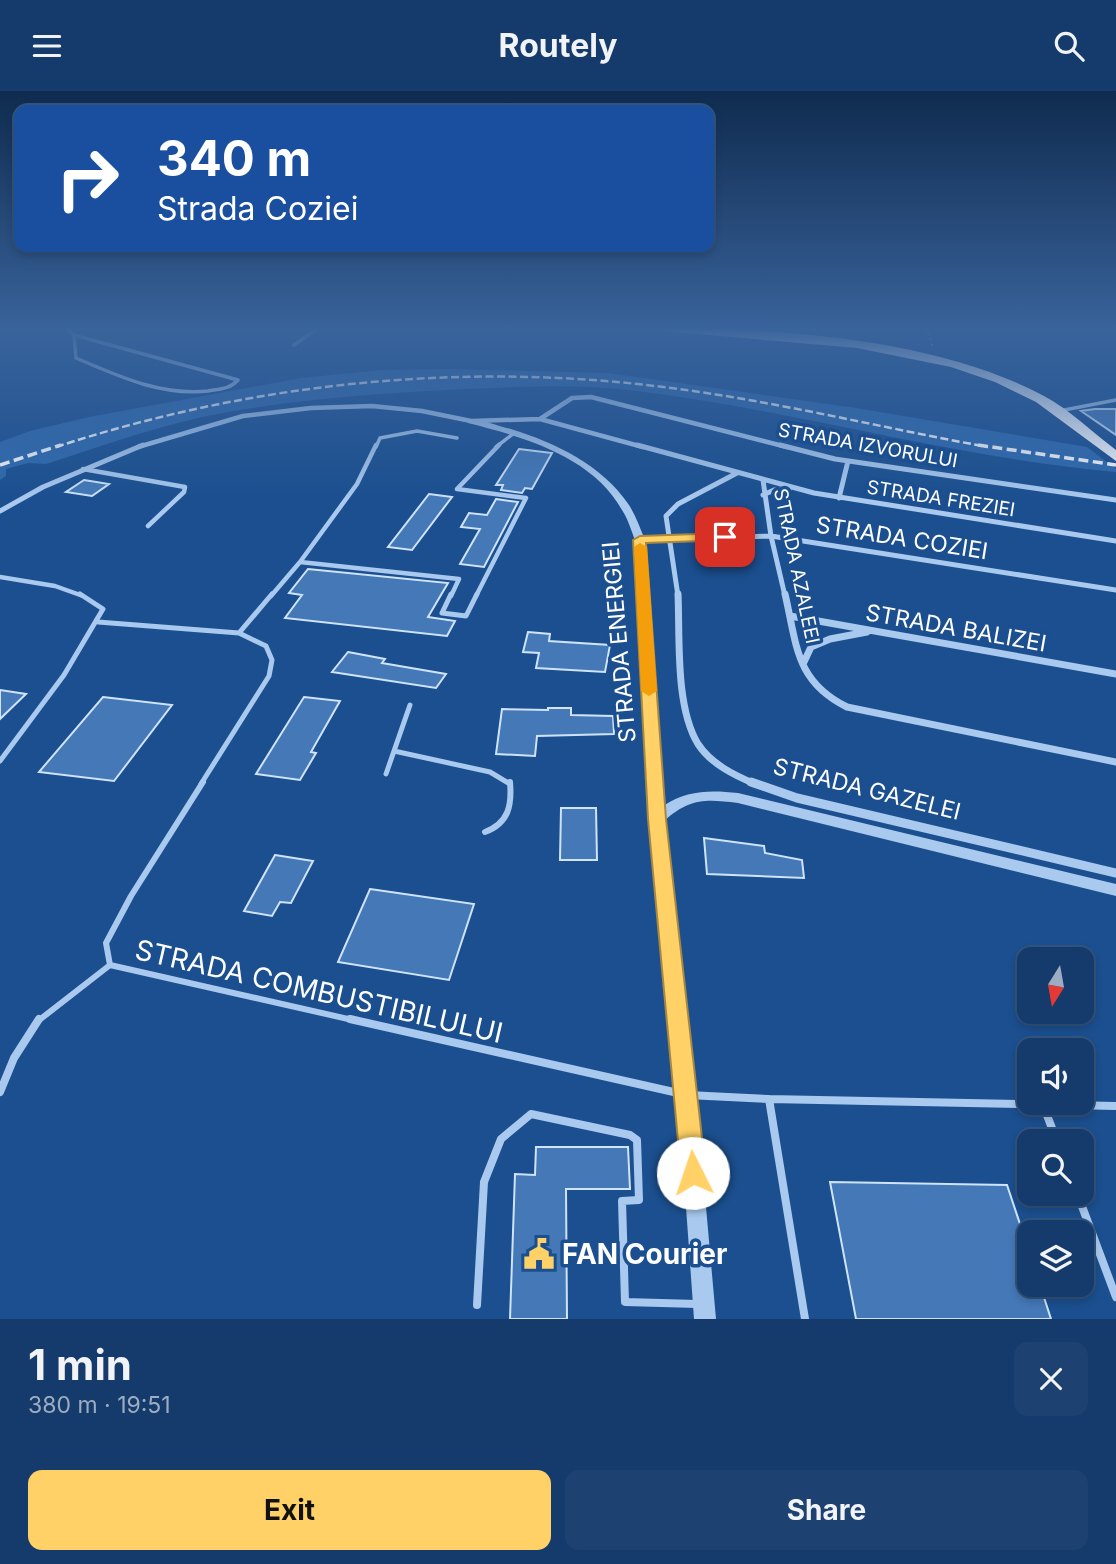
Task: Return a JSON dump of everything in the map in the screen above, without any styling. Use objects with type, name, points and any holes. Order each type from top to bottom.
[{"type":"highway","points":[[1012,385],[1059,411],[1110,453]]},
{"type":"street","name":"STRADA IZVORULUI","points":[[540,419],[572,398],[591,397],[848,461],[1116,500]]},
{"type":"street","name":"STRADA ENERGIEI","points":[[0,511],[43,487],[119,453],[189,430],[256,415],[311,408],[372,406],[422,411],[471,421],[550,445],[588,467],[623,502],[640,540],[657,819],[687,1095],[704,1311]]},
{"type":"street","name":"STRADA AZALEEI","points":[[471,421],[540,419],[763,480],[763,495],[771,536],[790,616],[807,676],[814,686],[847,707],[1116,762]]},
{"type":"street","points":[[839,498],[848,461]]},
{"type":"street","name":"STRADA GAZELEI","points":[[737,473],[672,508],[666,520],[677,572],[687,720],[698,744],[720,766],[750,782],[797,798],[1116,873]]},
{"type":"street","name":"STRADA FREZIEI","points":[[763,480],[839,498],[1116,541]]},
{"type":"street","points":[[763,495],[774,490],[814,493]]},
{"type":"street","name":"STRADA COZIEI","points":[[640,540],[771,536],[1116,590]]},
{"type":"street","name":"STRADA BALIZEI","points":[[790,616],[1116,674]]},
{"type":"street","name":"STRADA AZALEEI","points":[[804,664],[811,646],[830,639],[872,631]]},
{"type":"street","name":"STRADA GAZELEI","points":[[657,819],[675,802],[692,795],[738,798],[1116,890]]},
{"type":"lane","points":[[150,385],[166,391],[192,394],[233,385]]},
{"type":"lane","points":[[1059,411],[1116,400]]},
{"type":"lane","points":[[239,633],[300,562],[357,484],[380,438],[417,431],[457,439]]},
{"type":"lane","points":[[300,562],[459,579],[442,613],[466,616],[526,498],[457,489],[491,451],[514,433]]},
{"type":"lane","points":[[82,469],[184,487],[184,492],[148,526]]},
{"type":"lane","points":[[0,577],[57,586],[88,595],[103,609],[98,622],[64,675],[0,761]]},
{"type":"lane","points":[[98,622],[239,633],[266,646],[272,660],[268,676],[131,896],[106,943],[110,965]]},
{"type":"lane","points":[[386,774],[410,705]]},
{"type":"lane","points":[[394,751],[491,772],[510,782],[512,802],[507,820],[498,828],[485,832]]},
{"type":"lane","name":"STRADA COMBUSTIBILULUI","points":[[0,1092],[15,1058],[38,1020],[110,965],[687,1095]]},
{"type":"lane","points":[[687,1095],[1017,1104]]},
{"type":"lane","points":[[769,1099],[805,1319]]},
{"type":"lane","points":[[1094,1106],[1116,1106]]},
{"type":"lane","points":[[477,1305],[484,1182],[501,1139],[531,1114],[630,1135],[637,1140],[639,1200],[622,1201],[625,1302],[704,1311]]},
{"type":"lane","points":[[1082,1206],[1116,1297]]},
{"type":"shaded area","points":[[261,385],[695,385],[856,408],[1087,447],[1116,469],[1116,472],[996,456],[757,410],[637,391],[542,386],[353,396],[229,412],[159,428],[46,464],[28,463],[6,469],[6,476],[0,480],[0,442],[30,431],[89,417]]},
{"type":"building","points":[[1116,409],[1116,435],[1081,411]]},
{"type":"building","points":[[519,449],[552,453],[532,489],[525,488],[522,493],[501,490],[503,485],[496,485]]},
{"type":"building","points":[[84,480],[109,484],[92,496],[66,492]]},
{"type":"building","points":[[429,494],[452,497],[412,550],[388,547]]},
{"type":"building","points":[[496,499],[518,502],[484,567],[460,564],[480,529],[461,527],[469,513],[487,515]]},
{"type":"building","points":[[308,569],[448,583],[428,617],[455,621],[447,636],[285,618],[302,595],[289,593]]},
{"type":"building","points":[[528,632],[550,634],[549,641],[610,645],[605,672],[536,668],[539,653],[523,652]]},
{"type":"building","points":[[348,652],[385,659],[382,663],[446,674],[436,688],[332,672]]},
{"type":"building","points":[[0,690],[26,694],[0,719]]},
{"type":"building","points":[[103,697],[172,705],[114,781],[39,772]]},
{"type":"building","points":[[304,697],[340,701],[311,752],[316,753],[300,780],[256,774]]},
{"type":"building","points":[[571,708],[571,715],[613,716],[614,734],[537,736],[535,756],[496,754],[502,709]]},
{"type":"building","points":[[561,808],[596,808],[597,860],[560,860]]},
{"type":"building","points":[[704,838],[764,846],[765,853],[802,860],[804,878],[707,874]]},
{"type":"building","points":[[275,855],[313,861],[291,903],[280,902],[272,916],[244,911]]},
{"type":"building","points":[[370,889],[474,904],[449,980],[338,962]]},
{"type":"building","name":"FAN Courier","points":[[536,1147],[628,1147],[630,1189],[566,1189],[567,1319],[510,1319],[515,1174],[535,1175]]},
{"type":"building","points":[[830,1182],[1007,1185],[1019,1220],[1017,1297],[1044,1297],[1051,1319],[856,1319]]},
{"type":"railway","points":[[56,447],[129,425],[202,408],[342,385]]},
{"type":"railway","points":[[648,385],[780,406],[988,447]]},
{"type":"railway","points":[[0,465],[61,445]]},
{"type":"railway","points":[[978,445],[1116,465]]},
{"type":"slow traffic","points":[[640,547],[649,691]]},
{"type":"place","name":"FAN Courier","points":[[539,1254]]},
{"type":"route","points":[[693,1173],[657,819],[640,540],[725,537]]}]
